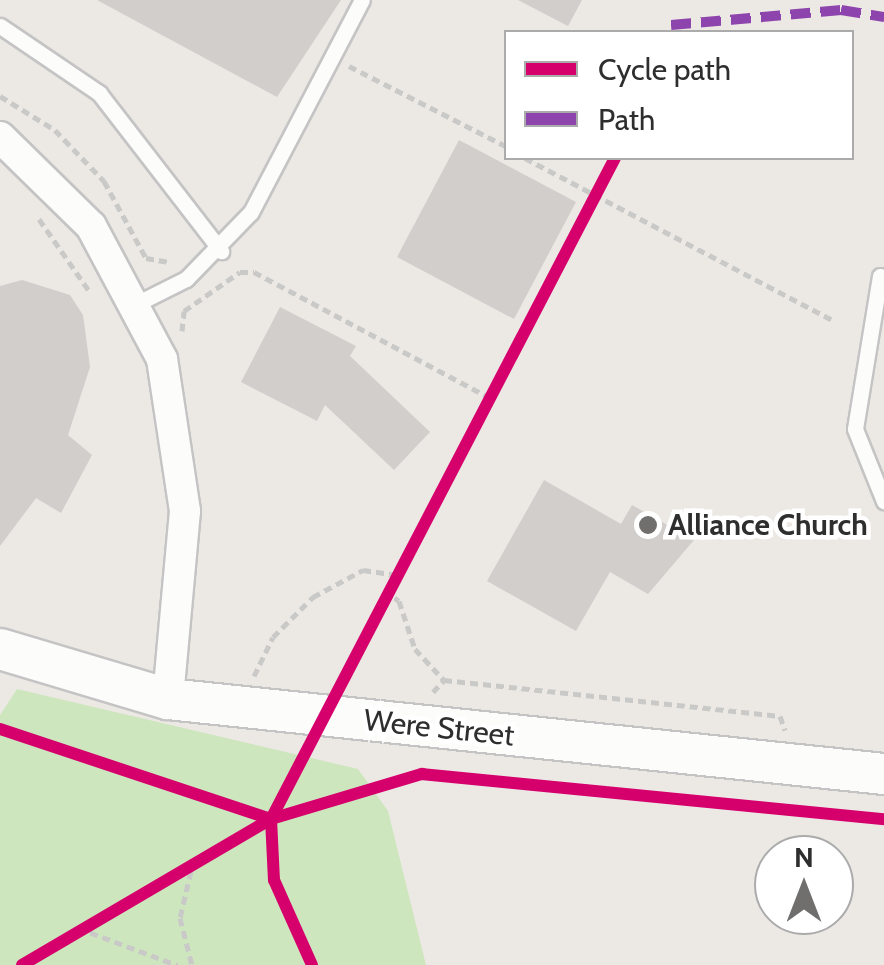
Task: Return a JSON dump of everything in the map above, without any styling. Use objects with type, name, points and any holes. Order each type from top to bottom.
[{"type":"street","points":[[0,137],[90,226],[138,303],[162,359],[182,452],[182,561],[168,699]]},
{"type":"street","name":"Were Street","points":[[0,649],[168,699],[249,697],[402,725],[884,774]]},
{"type":"lane","points":[[138,303],[221,251],[252,212],[362,0]]},
{"type":"lane","points":[[0,26],[99,93],[221,251]]},
{"type":"lane","points":[[880,276],[855,430],[884,501]]},
{"type":"path","points":[[332,58],[504,146]]},
{"type":"path","points":[[0,96],[56,130],[104,182],[146,258],[173,260]]},
{"type":"path","points":[[531,160],[598,188],[832,320]]},
{"type":"path","points":[[586,212],[598,188]]},
{"type":"path","points":[[34,212],[98,304]]},
{"type":"path","points":[[185,341],[184,311],[240,272],[254,272],[488,397]]},
{"type":"path","points":[[479,413],[497,380]]},
{"type":"path","points":[[380,605],[402,558]]},
{"type":"path","points":[[249,697],[313,597],[363,570],[393,574]]},
{"type":"path","points":[[385,590],[400,601],[415,649],[444,680],[780,716],[788,736]]},
{"type":"path","points":[[173,880],[208,862]]},
{"type":"path","points":[[191,872],[180,918],[192,965]]},
{"type":"path","points":[[57,940],[106,912]]},
{"type":"path","points":[[78,928],[177,965]]},
{"type":"green space","points":[[17,689],[358,769],[388,811],[426,965],[0,965],[0,715]]},
{"type":"building","points":[[97,0],[341,0],[277,97]]},
{"type":"building","points":[[518,0],[582,0],[568,26]]},
{"type":"building","points":[[459,140],[576,202],[514,319],[397,257]]},
{"type":"building","points":[[22,280],[70,295],[83,315],[90,367],[68,435],[92,455],[61,513],[36,498],[0,546],[0,286]]},
{"type":"building","points":[[280,307],[356,346],[350,356],[430,432],[394,470],[325,405],[317,421],[241,382]]},
{"type":"building","points":[[544,480],[621,524],[632,505],[694,540],[648,594],[610,572],[576,631],[487,581]]},
{"type":"marked path","points":[[671,25],[841,10],[884,17]]},
{"type":"cycle path","points":[[22,965],[271,819],[614,160]]},
{"type":"cycle path","points":[[0,729],[271,819],[422,774],[884,819]]},
{"type":"cycle path","points":[[271,819],[274,880],[312,965]]},
{"type":"place","name":"Alliance Church","points":[[648,525]]}]
